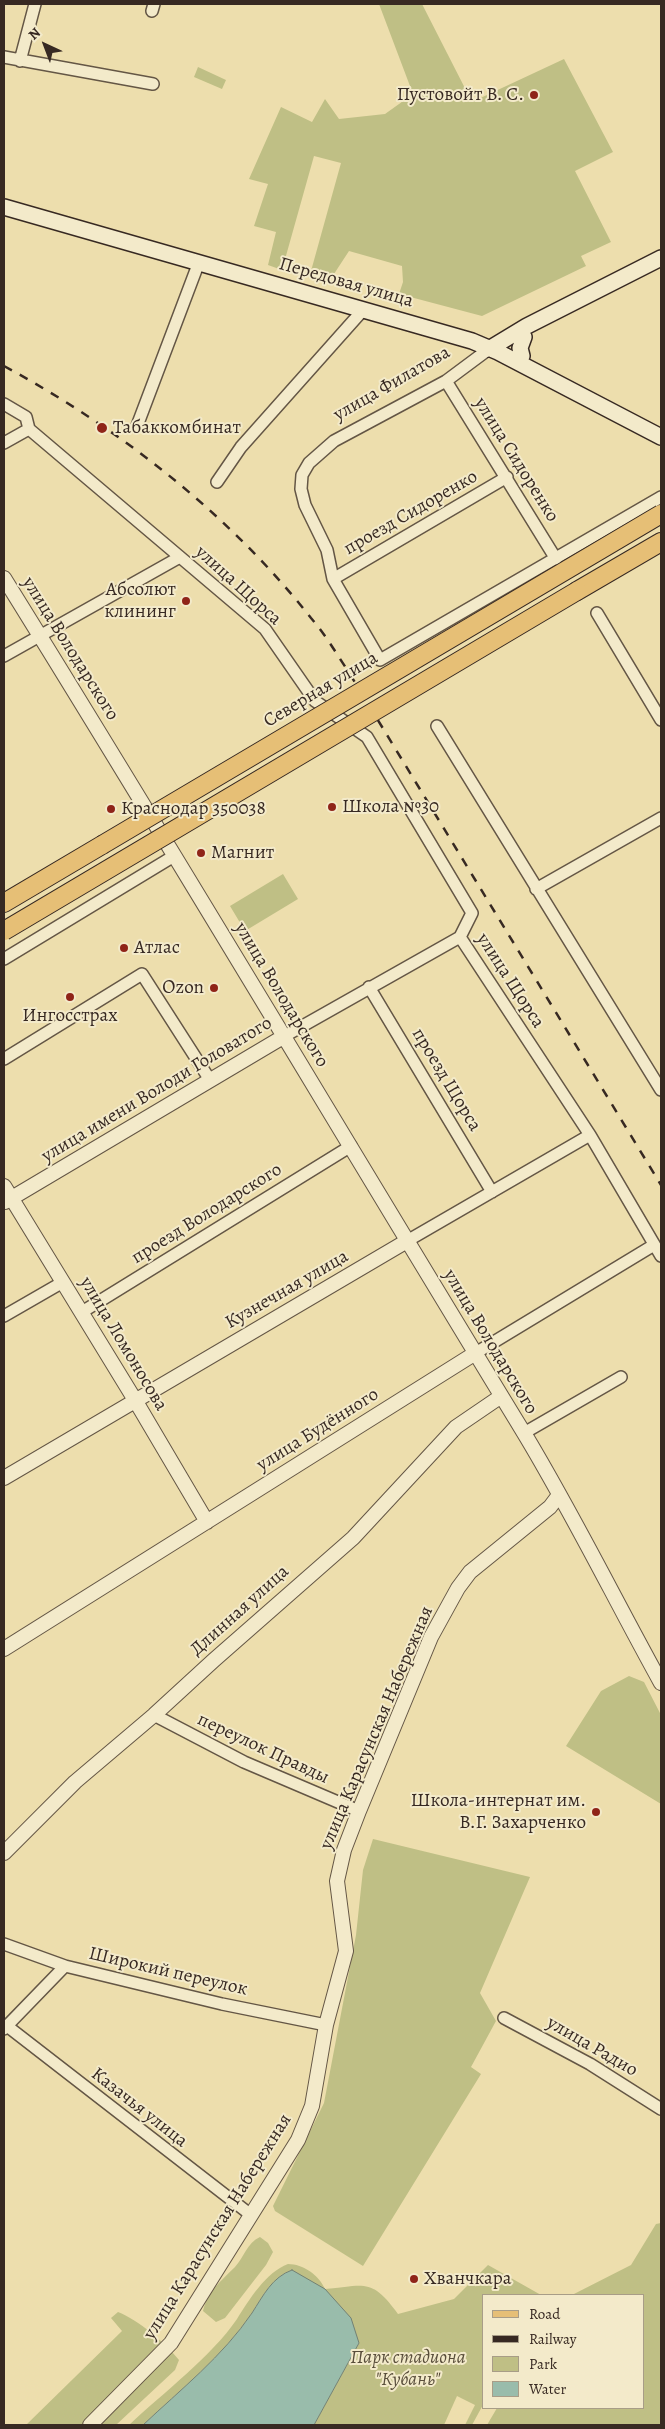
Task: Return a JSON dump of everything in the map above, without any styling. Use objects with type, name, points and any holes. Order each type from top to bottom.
[{"type":"main road","name":"Передовая улица","points":[[4,200],[466,333],[661,437]]},
{"type":"main road","name":"Передовая улица","points":[[4,207],[522,356],[661,429]]},
{"type":"main road","name":"улица Филатова","points":[[497,348],[661,258]]},
{"type":"main road","points":[[497,348],[524,337],[661,266]]},
{"type":"main road","points":[[522,356],[520,348],[524,337]]},
{"type":"main road","name":"Северная улица","points":[[4,904],[661,514]]},
{"type":"main road","points":[[4,931],[661,542]]},
{"type":"street","points":[[20,61],[35,4]]},
{"type":"street","points":[[4,57],[153,84]]},
{"type":"street","points":[[137,426],[199,262]]},
{"type":"street","points":[[216,482],[241,447],[363,310]]},
{"type":"street","name":"улица Филатова","points":[[497,348],[446,381],[334,441],[309,463],[302,475],[300,489],[305,505],[327,550],[333,579],[380,660],[556,559]]},
{"type":"street","name":"улица Сидоренко","points":[[446,381],[556,559]]},
{"type":"street","name":"улица Щорса","points":[[4,404],[26,417],[29,429],[265,629],[315,701],[367,737],[472,913],[460,937],[590,1135],[661,1256]]},
{"type":"street","points":[[4,443],[29,429]]},
{"type":"street","name":"проезд Сидоренко","points":[[333,579],[507,477]]},
{"type":"street","points":[[556,559],[661,497]]},
{"type":"street","points":[[4,656],[180,557]]},
{"type":"street","name":"улица Володарского","points":[[4,578],[351,1146],[474,1354],[524,1433],[661,1682]]},
{"type":"street","points":[[596,613],[661,720]]},
{"type":"street","points":[[437,726],[661,1090]]},
{"type":"street","points":[[536,889],[661,818]]},
{"type":"street","points":[[4,959],[174,856]]},
{"type":"street","name":"улица имени Володи Головатого","points":[[6,1196],[210,1080],[369,986],[460,937]]},
{"type":"street","points":[[4,1059],[142,974],[210,1080]]},
{"type":"street","name":"проезд Щорса","points":[[369,986],[492,1192]]},
{"type":"street","name":"Кузнечная улица","points":[[4,1478],[590,1135]]},
{"type":"street","name":"проезд Володарского","points":[[82,1312],[351,1146]]},
{"type":"street","name":"улица Ломоносова","points":[[6,1196],[82,1312],[207,1522]]},
{"type":"street","name":"улица Будённого","points":[[4,1649],[474,1354],[654,1245]]},
{"type":"street","points":[[4,1316],[63,1282]]},
{"type":"street","name":"улица Володарского","points":[[524,1433],[621,1378]]},
{"type":"street","name":"Длинная улица","points":[[4,1853],[75,1782],[154,1716],[221,1653],[352,1538],[456,1427],[500,1396]]},
{"type":"street","name":"улица Карасунская Набережная","points":[[90,2425],[171,2343],[298,2140],[312,2106],[326,2025],[346,1951],[337,1881],[344,1850],[359,1811],[431,1637],[458,1588],[470,1572],[550,1507],[559,1495]]},
{"type":"street","name":"переулок Правды","points":[[154,1716],[244,1762],[359,1811]]},
{"type":"street","name":"Широкий переулок","points":[[4,1944],[66,1966],[222,2004],[326,2025]]},
{"type":"street","name":"Казачья улица","points":[[66,1966],[5,2027],[251,2215]]},
{"type":"street","name":"улица Радио","points":[[504,2018],[590,2064],[661,2109]]},
{"type":"green space","points":[[379,4],[422,4],[472,102],[564,59],[613,152],[575,171],[611,242],[581,256],[586,266],[482,316],[399,294],[403,282],[402,266],[349,251],[332,277],[311,271],[341,163],[314,156],[282,270],[268,265],[276,232],[254,226],[268,184],[249,179],[281,107],[312,122],[325,99],[339,119],[385,114],[413,94]]},
{"type":"green space","points":[[198,67],[226,80],[222,89],[194,77]]},
{"type":"green space","points":[[283,874],[298,899],[245,931],[230,906]]},
{"type":"green space","points":[[629,1676],[644,1682],[661,1715],[661,1804],[566,1746],[601,1691]]},
{"type":"green space","points":[[373,1839],[530,1877],[480,1993],[496,2021],[471,2067],[481,2074],[363,2266],[275,2211],[273,2206],[324,2103],[356,1935],[363,1870]]},
{"type":"green space","points":[[661,2223],[661,2425],[487,2425],[496,2409],[645,2409],[645,2294],[574,2294],[631,2265],[656,2224]]},
{"type":"green space","points":[[260,2237],[268,2243],[273,2252],[266,2265],[225,2318],[216,2322],[203,2311],[208,2298],[235,2267],[246,2250]]},
{"type":"green space","name":"Парк стадиона \"Кубань\"","points":[[288,2264],[294,2264],[305,2268],[319,2279],[325,2289],[366,2286],[374,2289],[389,2302],[398,2314],[454,2299],[488,2265],[539,2294],[482,2294],[482,2407],[472,2425],[465,2425],[475,2405],[457,2396],[444,2425],[314,2425],[359,2343],[292,2270],[273,2282],[241,2329],[201,2372],[143,2425],[129,2425],[214,2347],[265,2280]]},
{"type":"green space","points":[[118,2312],[142,2326],[167,2347],[179,2360],[175,2370],[116,2425],[26,2425],[122,2331],[111,2318]]},
{"type":"water","points":[[292,2270],[325,2289],[351,2318],[359,2343],[314,2425],[143,2425],[215,2358],[241,2329],[273,2282]]},
{"type":"railway","points":[[4,366],[89,417],[170,476],[244,543],[279,580],[316,624],[348,671],[661,1185]]},
{"type":"place","name":"Пустовойт В. С.","points":[[534,95]]},
{"type":"place","name":"Табаккомбинат","points":[[102,428]]},
{"type":"place","name":"Абсолют клининг","points":[[186,601]]},
{"type":"place","name":"Школа №30","points":[[332,807]]},
{"type":"place","name":"Краснодар 350038","points":[[111,809]]},
{"type":"place","name":"Магнит","points":[[201,853]]},
{"type":"place","name":"Атлас","points":[[124,948]]},
{"type":"place","name":"Ozon","points":[[214,988]]},
{"type":"place","name":"Ингосстрах","points":[[70,997]]},
{"type":"place","name":"Школа-интернат им. В.Г. Захарченко","points":[[596,1812]]},
{"type":"place","name":"Хванчкара","points":[[414,2279]]}]
